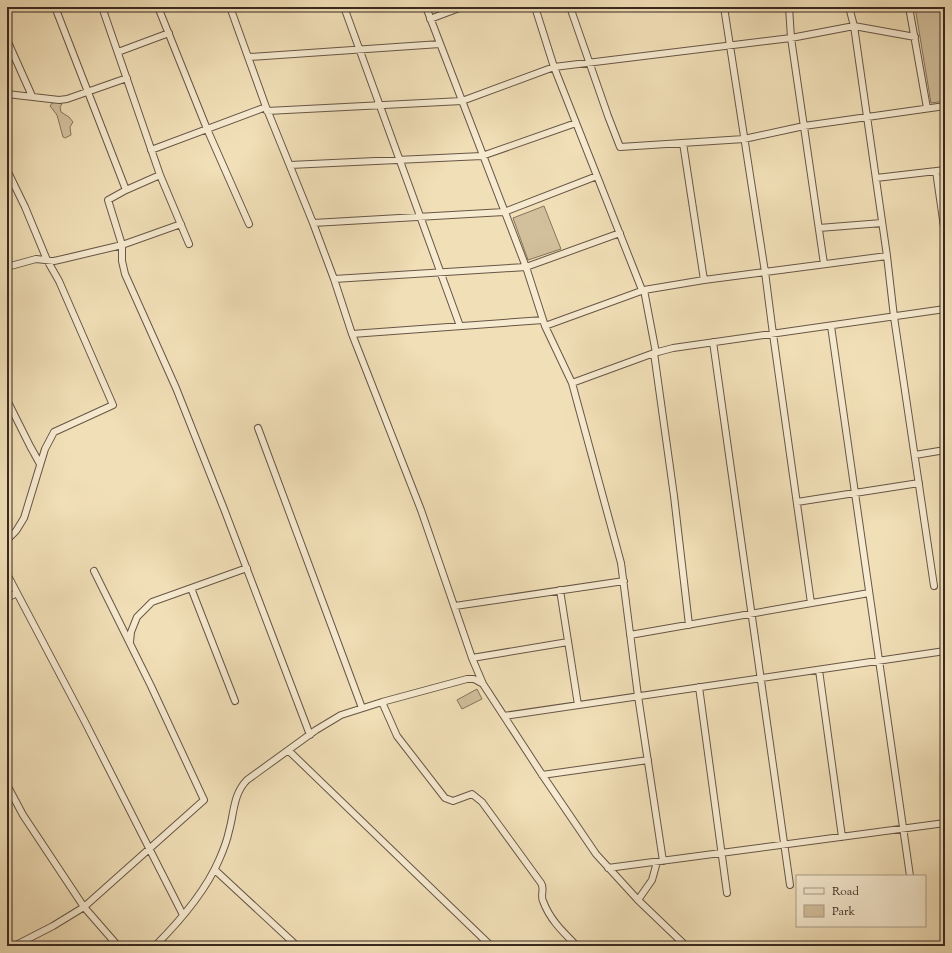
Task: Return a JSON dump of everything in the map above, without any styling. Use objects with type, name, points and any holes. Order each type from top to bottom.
[{"type":"street","points":[[55,7],[89,91],[126,190]]},
{"type":"street","points":[[102,7],[160,175],[189,244]]},
{"type":"street","points":[[158,7],[207,129],[249,224]]},
{"type":"street","points":[[230,7],[267,109],[334,279],[352,334],[421,510],[472,658],[483,684],[542,775],[596,854],[638,900],[686,946]]},
{"type":"street","points":[[344,7],[460,326]]},
{"type":"street","points":[[426,7],[482,156],[526,267],[544,323],[572,383],[621,563],[638,696],[648,760],[660,861],[652,880],[638,900]]},
{"type":"street","points":[[430,19],[462,7]]},
{"type":"street","points":[[535,7],[554,67],[643,290],[655,353],[689,625]]},
{"type":"street","points":[[570,7],[620,146],[744,138],[804,126],[945,106]]},
{"type":"street","points":[[724,7],[765,272],[772,334],[812,603]]},
{"type":"street","points":[[789,7],[791,38],[824,264]]},
{"type":"street","points":[[849,7],[854,26],[887,256],[894,317],[934,586]]},
{"type":"street","points":[[910,7],[927,108]]},
{"type":"street","points":[[152,150],[207,129],[267,109],[462,101],[554,67],[590,64],[791,38],[854,26],[915,37]]},
{"type":"street","points":[[118,52],[169,33]]},
{"type":"street","points":[[7,40],[32,96]]},
{"type":"street","points":[[249,57],[440,44]]},
{"type":"street","points":[[7,94],[59,100],[67,99],[127,78]]},
{"type":"street","points":[[290,165],[482,156],[576,123]]},
{"type":"street","points":[[683,143],[704,280]]},
{"type":"street","points":[[7,170],[113,405],[54,432],[45,449],[24,518],[16,531],[7,540]]},
{"type":"street","points":[[876,178],[945,170]]},
{"type":"street","points":[[936,171],[945,234]]},
{"type":"street","points":[[160,175],[126,190],[108,200],[122,245],[122,261],[125,274],[176,388],[247,568],[310,735]]},
{"type":"street","points":[[313,223],[504,212],[597,176]]},
{"type":"street","points":[[819,228],[882,223]]},
{"type":"street","points":[[7,267],[36,259],[54,261],[122,245],[180,224]]},
{"type":"street","points":[[334,279],[526,267],[620,234]]},
{"type":"street","points":[[352,334],[460,326],[544,323],[643,290],[704,280],[887,256]]},
{"type":"street","points":[[572,383],[655,353],[674,348],[945,309]]},
{"type":"street","points":[[831,326],[910,875]]},
{"type":"street","points":[[713,342],[790,885]]},
{"type":"street","points":[[7,400],[40,464]]},
{"type":"street","points":[[258,428],[362,708]]},
{"type":"street","points":[[915,455],[945,450]]},
{"type":"street","points":[[797,502],[919,483]]},
{"type":"street","points":[[130,645],[129,638],[137,617],[152,602],[247,568]]},
{"type":"street","points":[[14,946],[53,926],[84,907],[204,800],[94,572]]},
{"type":"street","points":[[7,574],[183,915]]},
{"type":"street","points":[[454,606],[624,581]]},
{"type":"street","points":[[191,588],[235,701]]},
{"type":"street","points":[[560,590],[578,705]]},
{"type":"street","points":[[7,598],[17,593]]},
{"type":"street","points":[[630,635],[869,593]]},
{"type":"street","points":[[472,658],[568,642]]},
{"type":"street","points":[[504,716],[945,651]]},
{"type":"street","points":[[819,670],[842,837]]},
{"type":"street","points":[[155,946],[183,915],[215,870],[227,839],[238,790],[247,780],[341,715],[382,702],[467,679],[474,679],[483,684]]},
{"type":"street","points":[[698,687],[727,893]]},
{"type":"street","points":[[382,702],[398,736],[445,798],[453,801],[472,794],[482,802],[541,883],[543,889],[542,900],[554,923],[577,946]]},
{"type":"street","points":[[289,751],[491,946]]},
{"type":"street","points":[[542,775],[648,760]]},
{"type":"street","points":[[7,785],[23,815],[84,907],[118,946]]},
{"type":"street","points":[[608,868],[945,823]]},
{"type":"street","points":[[215,870],[297,946]]},
{"type":"street","points":[[160,941],[166,946]]},
{"type":"green space","points":[[915,7],[945,7],[945,101],[931,103]]},
{"type":"green space","points":[[55,102],[62,104],[60,107],[61,112],[69,117],[73,122],[70,127],[71,135],[65,138],[63,137],[57,115],[50,106]]},
{"type":"green space","points":[[544,206],[561,249],[528,260],[513,218]]},
{"type":"green space","points":[[477,689],[482,699],[462,709],[457,700]]}]
